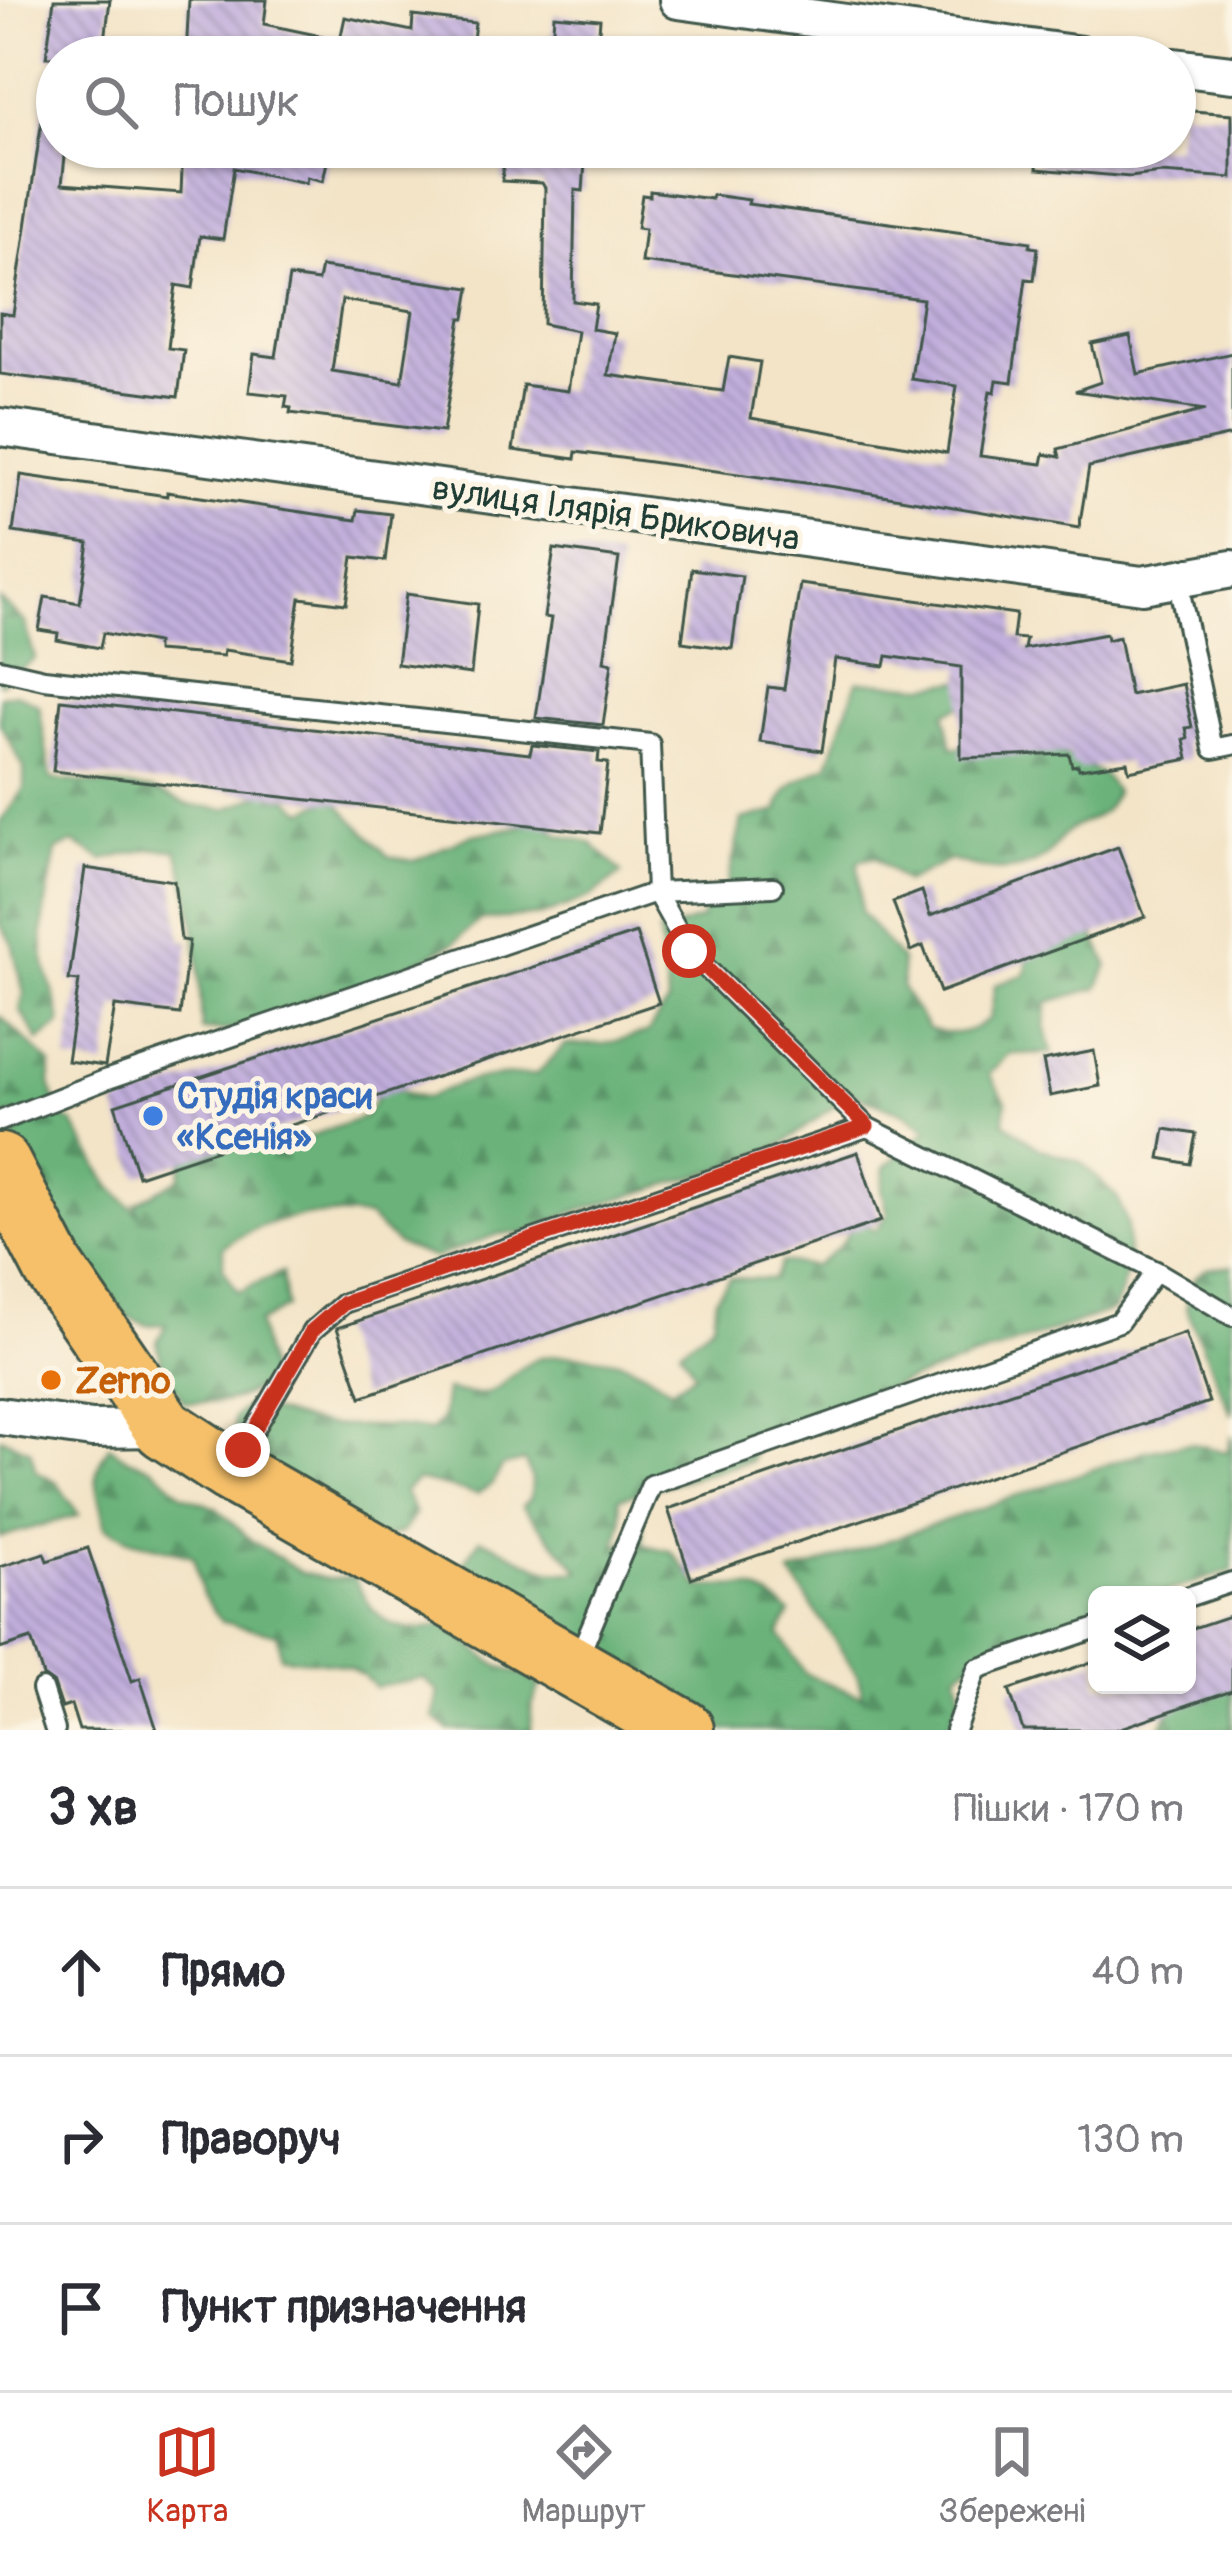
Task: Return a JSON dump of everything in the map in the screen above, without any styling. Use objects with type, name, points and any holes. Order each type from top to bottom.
[{"type":"main road","points":[[0,1164],[54,1268],[164,1427],[230,1471],[683,1730]]},
{"type":"street","points":[[678,0],[942,36]]},
{"type":"street","points":[[1196,70],[1232,74]]},
{"type":"street","name":"вулиця Ілярія Бриковича","points":[[0,427],[1142,585],[1232,569]]},
{"type":"street","points":[[0,1416],[92,1430],[164,1427]]},
{"type":"lane","points":[[1177,578],[1213,749],[1232,745]]},
{"type":"lane","points":[[0,669],[44,679],[650,744],[656,892],[689,951],[867,1126],[1156,1271],[1232,1316]]},
{"type":"lane","points":[[0,1121],[105,1080],[656,892],[772,887]]},
{"type":"lane","points":[[230,1471],[312,1331],[344,1303],[867,1126]]},
{"type":"lane","points":[[573,1670],[652,1485],[1119,1322],[1156,1271]]},
{"type":"lane","points":[[1196,1594],[1232,1582]]},
{"type":"lane","points":[[955,1730],[977,1669],[1088,1631]]},
{"type":"lane","points":[[42,1689],[55,1730]]},
{"type":"green space","points":[[0,600],[25,622],[35,659],[0,684]]},
{"type":"green space","points":[[967,680],[976,699],[945,713],[952,748],[1037,741],[1105,776],[1115,792],[1100,814],[1067,832],[1031,865],[985,869],[950,860],[905,882],[875,857],[858,861],[861,912],[901,960],[902,988],[928,1029],[968,1031],[990,1018],[995,985],[1026,974],[1031,926],[1086,918],[1108,965],[1098,988],[1048,1002],[1045,1025],[1052,1053],[1010,1054],[989,1074],[1006,1101],[1004,1122],[1039,1148],[1081,1162],[1117,1197],[1127,1223],[1128,1270],[1114,1310],[805,1416],[759,1436],[751,1461],[619,1498],[622,1522],[615,1549],[643,1526],[643,1545],[671,1551],[700,1588],[738,1587],[769,1597],[790,1613],[779,1634],[805,1674],[863,1697],[858,1676],[791,1574],[1146,1451],[1190,1443],[1227,1452],[1232,1435],[1232,1571],[1184,1586],[1088,1586],[1088,1617],[992,1647],[957,1673],[961,1694],[948,1730],[726,1730],[474,1588],[461,1567],[480,1539],[553,1571],[580,1571],[522,1506],[531,1497],[532,1480],[525,1461],[503,1466],[492,1484],[477,1494],[417,1480],[404,1491],[415,1514],[402,1532],[381,1539],[243,1450],[234,1436],[234,1418],[248,1404],[319,1424],[431,1431],[442,1419],[446,1390],[486,1393],[529,1363],[561,1355],[628,1364],[671,1389],[695,1373],[680,1349],[713,1323],[716,1297],[730,1278],[773,1279],[781,1262],[815,1266],[840,1246],[857,1220],[876,1230],[888,1214],[882,1190],[885,1167],[928,1129],[904,1113],[852,1093],[780,1146],[717,1170],[571,1213],[526,1233],[499,1234],[434,1258],[397,1244],[368,1217],[311,1216],[256,1228],[223,1247],[223,1268],[238,1292],[282,1272],[286,1307],[258,1323],[269,1377],[230,1400],[184,1402],[162,1365],[157,1342],[166,1324],[147,1325],[110,1309],[11,1139],[33,1120],[15,1114],[0,1119],[0,1016],[51,1064],[50,1084],[60,1116],[73,1123],[108,1183],[139,1215],[135,1204],[180,1178],[184,1150],[234,1138],[261,1149],[279,1147],[365,1117],[383,1087],[427,1098],[480,1079],[536,1075],[565,1045],[605,1044],[647,1033],[668,1003],[659,932],[702,919],[703,900],[726,891],[742,820],[778,811],[790,787],[828,765],[857,681],[925,686]]},
{"type":"green space","points":[[16,693],[39,705],[51,779],[152,790],[189,805],[226,809],[275,789],[304,811],[333,798],[388,856],[414,861],[468,836],[542,822],[560,835],[590,842],[622,873],[591,897],[544,915],[480,920],[454,943],[394,974],[359,1001],[331,990],[252,1024],[218,1031],[202,1030],[193,916],[176,850],[149,849],[103,860],[73,843],[56,851],[43,925],[43,954],[61,1024],[39,1041],[20,1010],[24,994],[12,943],[0,924],[0,823],[24,788],[24,768],[0,723],[0,696]]},
{"type":"green space","points":[[1232,1266],[1232,1415],[1186,1308],[1194,1278],[1207,1269]]},
{"type":"green space","points":[[0,1437],[30,1450],[36,1471],[57,1483],[79,1515],[0,1537]]},
{"type":"green space","points":[[109,1446],[152,1467],[183,1495],[216,1508],[252,1541],[301,1572],[326,1579],[354,1577],[369,1604],[387,1622],[411,1629],[443,1625],[497,1665],[534,1681],[540,1686],[531,1708],[531,1730],[449,1730],[434,1718],[439,1692],[423,1678],[375,1687],[343,1666],[280,1656],[278,1634],[222,1622],[203,1595],[193,1556],[131,1540],[105,1527],[96,1477]]},
{"type":"green space","points":[[1232,1686],[1232,1730],[1159,1730],[1175,1700]]},
{"type":"building","points":[[54,0],[110,0],[106,36],[49,36]]},
{"type":"building","points":[[189,0],[267,0],[264,24],[321,36],[187,36]]},
{"type":"building","points":[[554,15],[600,19],[599,36],[552,36]]},
{"type":"building","points":[[413,16],[475,23],[473,36],[341,36],[345,17],[412,31]]},
{"type":"building","points":[[1196,111],[1232,114],[1232,178],[1161,173],[1130,177],[1037,169],[1196,168]]},
{"type":"building","points":[[36,160],[36,168],[64,168],[62,184],[181,193],[182,168],[234,168],[223,239],[200,236],[193,288],[176,285],[168,348],[184,350],[178,397],[0,374],[0,313],[13,315]]},
{"type":"building","points":[[234,168],[326,168],[323,181],[307,177],[306,183]]},
{"type":"building","points":[[503,168],[585,168],[583,191],[575,190],[573,301],[596,304],[592,329],[615,333],[608,375],[723,391],[729,357],[760,362],[751,418],[947,453],[957,386],[911,379],[923,299],[641,262],[645,229],[637,228],[642,195],[650,196],[650,191],[711,199],[712,195],[749,200],[748,204],[1031,242],[1030,247],[1038,248],[1034,280],[1026,279],[1012,382],[997,380],[995,392],[990,391],[980,456],[1042,464],[1044,454],[1060,457],[1058,449],[1205,410],[1075,391],[1101,382],[1092,344],[1130,336],[1138,374],[1232,353],[1232,435],[1089,467],[1079,528],[835,487],[576,452],[575,459],[513,450],[523,385],[568,391],[577,331],[543,324],[545,188],[542,183],[502,181]]},
{"type":"building","points":[[321,267],[470,288],[443,432],[290,413],[291,408],[285,407],[287,396],[249,392],[254,354],[276,357],[289,277],[318,281]],"holes":[[[342,300],[413,311],[402,382],[332,371]]]},
{"type":"building","points":[[21,475],[356,520],[358,510],[391,514],[385,561],[353,557],[346,604],[300,598],[291,660],[224,650],[223,656],[156,651],[156,643],[103,633],[100,648],[57,640],[58,633],[39,630],[45,597],[80,603],[89,543],[13,532]]},
{"type":"building","points":[[554,549],[619,558],[604,661],[612,663],[603,725],[536,718],[551,618],[544,617]]},
{"type":"building","points":[[692,569],[742,576],[732,649],[682,642]]},
{"type":"building","points":[[800,584],[1016,614],[1013,638],[1026,639],[1024,649],[1106,634],[1107,640],[1119,637],[1130,695],[1183,684],[1192,727],[1186,728],[1188,738],[1184,739],[1188,759],[1129,771],[1127,762],[1079,769],[1072,766],[1069,754],[961,758],[961,667],[887,656],[885,666],[835,659],[822,751],[760,742],[768,687],[784,689]]},
{"type":"building","points":[[406,594],[478,604],[471,674],[397,664]]},
{"type":"building","points":[[61,700],[530,754],[532,745],[599,752],[598,762],[608,763],[600,833],[53,771]]},
{"type":"building","points":[[1118,847],[1145,917],[940,992],[923,946],[911,951],[893,902],[922,891],[930,916]]},
{"type":"building","points":[[85,868],[174,881],[181,940],[189,941],[180,1014],[115,1006],[105,1066],[67,1061],[79,981],[69,980]]},
{"type":"building","points":[[636,933],[659,1003],[138,1176],[115,1105]]},
{"type":"building","points":[[1094,1051],[1100,1086],[1050,1096],[1043,1061]]},
{"type":"building","points":[[1165,1129],[1196,1134],[1190,1164],[1160,1158]]},
{"type":"building","points":[[858,1152],[881,1221],[361,1397],[337,1328]]},
{"type":"building","points":[[1185,1333],[1209,1402],[691,1578],[668,1509]]},
{"type":"building","points":[[88,1548],[132,1681],[140,1678],[157,1730],[79,1730],[71,1705],[62,1708],[54,1684],[43,1676],[31,1639],[0,1649],[0,1567],[44,1553],[47,1561]]},
{"type":"building","points":[[1232,1615],[1232,1690],[1115,1730],[1023,1730],[1009,1690],[1088,1663],[1088,1694],[1196,1694],[1196,1627]]},
{"type":"place","name":"Студія краси «Ксенія»","points":[[153,1116]]},
{"type":"place","name":"Zerno","points":[[51,1380]]},
{"type":"route","points":[[243,1450],[312,1331],[344,1303],[867,1126],[689,951]]}]
